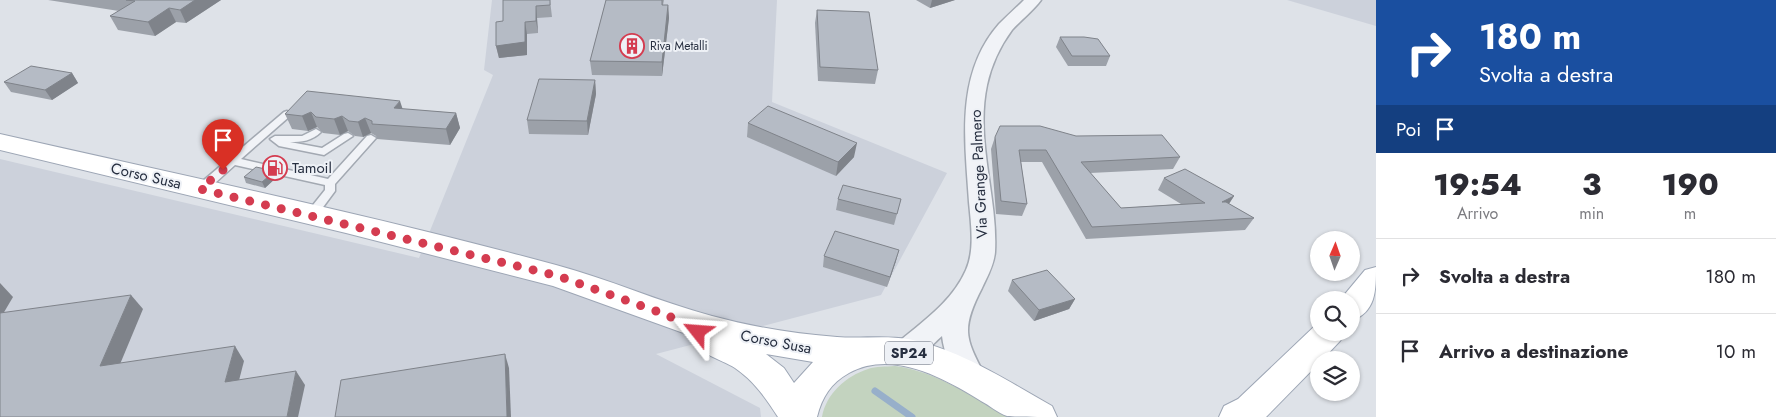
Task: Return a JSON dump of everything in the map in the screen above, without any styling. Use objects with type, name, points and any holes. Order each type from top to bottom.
[{"type":"main road","name":"Corso Susa","points":[[0,142],[311,215],[558,276],[667,315],[768,342],[816,350],[858,352]]},
{"type":"main road","points":[[1360,298],[1376,278]]},
{"type":"main road","name":"Corso Susa","points":[[667,315],[746,358],[772,378],[798,417]]},
{"type":"main road","points":[[1246,415],[1319,341]]},
{"type":"main road","name":"SP24","points":[[798,417],[805,392],[819,376],[837,361],[858,352],[881,349],[906,352],[938,363],[973,380],[1039,417]]},
{"type":"street","name":"Via Grange Palmero","points":[[973,380],[960,360],[953,337],[961,303],[975,277],[984,253],[973,109],[980,74],[990,46],[1010,21],[1033,0]]},
{"type":"street","name":"Via Grange Palmero","points":[[906,352],[961,303]]},
{"type":"lane","points":[[200,189],[287,114]]},
{"type":"lane","points":[[261,136],[275,139],[304,139],[316,132]]},
{"type":"lane","points":[[275,139],[283,144],[324,152],[348,136]]},
{"type":"lane","points":[[311,215],[330,191],[330,183],[371,138]]},
{"type":"lane","points":[[234,161],[330,183]]},
{"type":"shaded area","points":[[492,0],[777,0],[772,102],[947,173],[881,295],[656,354],[760,408],[761,417],[0,417],[0,159],[419,258],[493,75],[484,70]]},
{"type":"shaded area","points":[[1287,0],[1376,0],[1376,26]]},
{"type":"green space","points":[[895,366],[911,369],[940,379],[1008,417],[822,417],[828,401],[838,387],[852,376],[871,368]]},
{"type":"building","points":[[126,0],[195,0],[180,10],[169,8],[148,22],[110,16],[135,1]]},
{"type":"building","points":[[503,0],[550,0],[550,5],[536,6],[536,21],[525,22],[525,42],[496,46],[496,22],[503,21]]},
{"type":"building","name":"Riva Metalli","points":[[606,0],[662,0],[662,5],[668,5],[662,62],[590,61]]},
{"type":"building","points":[[817,10],[869,12],[878,70],[820,67]]},
{"type":"building","points":[[1060,37],[1098,39],[1110,56],[1072,56]]},
{"type":"building","points":[[31,66],[72,73],[45,90],[4,82]]},
{"type":"building","points":[[539,79],[595,80],[587,121],[527,120]]},
{"type":"building","points":[[307,91],[400,101],[394,108],[456,113],[446,129],[372,124],[372,121],[365,118],[358,122],[349,121],[342,116],[334,119],[316,117],[311,112],[302,116],[285,114]]},
{"type":"building","points":[[768,106],[857,143],[838,162],[748,123]]},
{"type":"building","points":[[1000,126],[1040,126],[1076,136],[1162,135],[1180,157],[1081,162],[1121,208],[1205,203],[1164,178],[1185,169],[1234,196],[1222,202],[1226,202],[1254,218],[1092,227],[1046,150],[1019,150],[1027,204],[1001,201],[995,137]]},
{"type":"building","points":[[256,167],[275,171],[262,182],[244,177]]},
{"type":"building","points":[[843,185],[901,199],[897,214],[838,199]]},
{"type":"building","points":[[835,231],[899,250],[890,277],[824,256]]},
{"type":"building","points":[[1047,270],[1075,299],[1039,310],[1012,280]]},
{"type":"building","points":[[131,295],[100,366],[235,346],[225,382],[296,371],[287,417],[0,417],[0,313]]},
{"type":"building","points":[[505,354],[507,417],[335,417],[341,380]]},
{"type":"waterway","points":[[875,391],[912,417]]},
{"type":"place","name":"Riva Metalli","points":[[632,46]]},
{"type":"place","name":"Tamoil","points":[[275,168]]},
{"type":"route","points":[[223,170],[200,189],[558,276],[596,288],[667,315],[698,332]]}]
